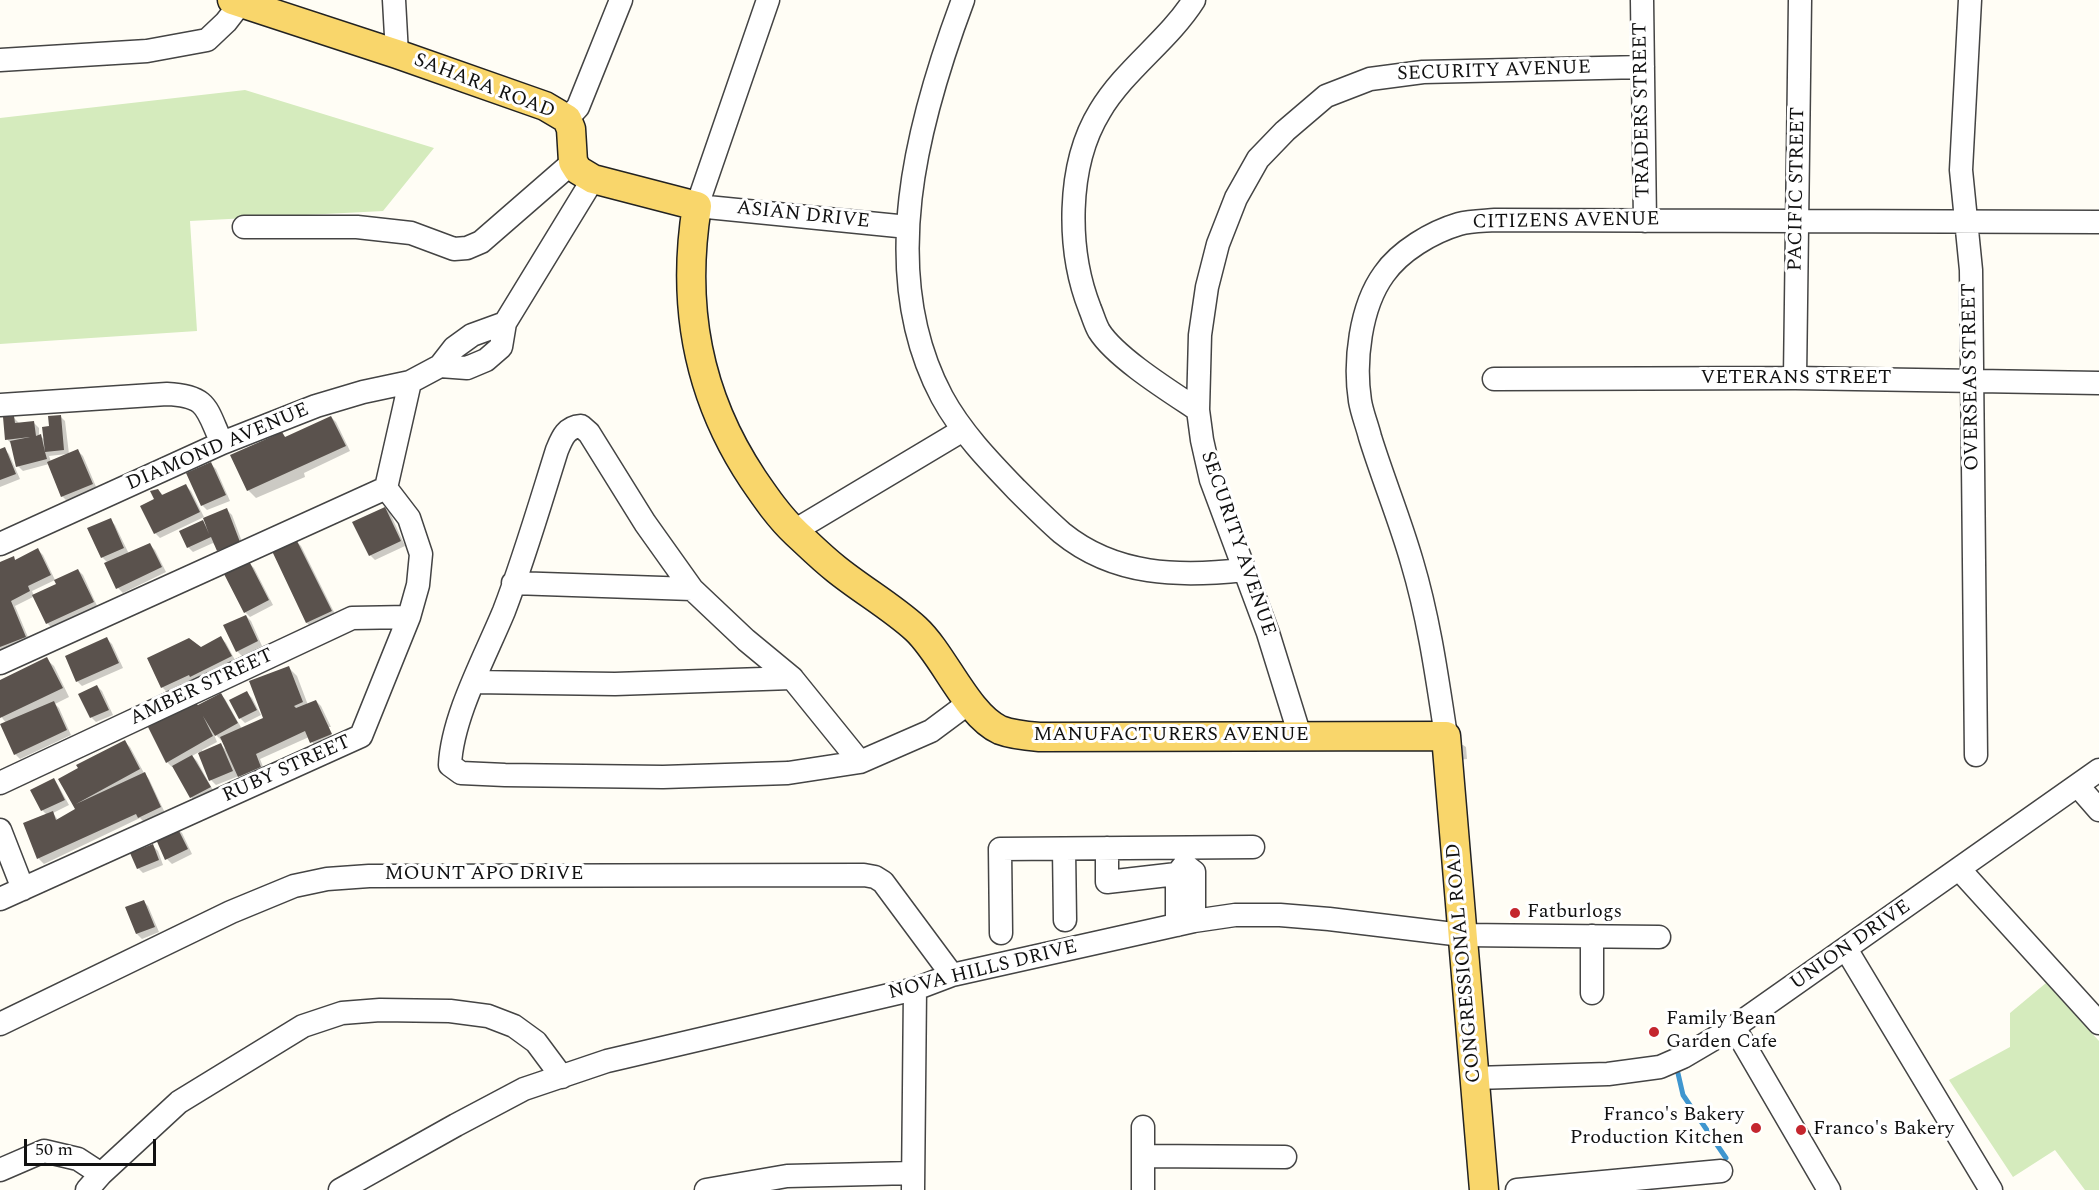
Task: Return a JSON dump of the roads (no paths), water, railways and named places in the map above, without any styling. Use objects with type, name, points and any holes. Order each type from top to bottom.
[{"type":"main road","name":"SAHARA ROAD","points":[[239,1],[545,106],[567,119],[583,170]]},
{"type":"main road","points":[[583,170],[697,206]]},
{"type":"main road","name":"MANUFACTURERS AVENUE","points":[[697,206],[690,280],[693,323],[702,372],[719,419],[742,462],[768,501],[794,531],[835,569],[917,630],[970,702],[985,719],[999,729],[1020,736],[1446,736]]},
{"type":"main road","name":"CONGRESSIONAL ROAD","points":[[1446,736],[1484,1190]]},
{"type":"street","points":[[394,0],[397,54]]},
{"type":"street","points":[[567,119],[578,107],[621,0]]},
{"type":"street","name":"MANUFACTURERS AVENUE","points":[[697,206],[768,0]]},
{"type":"street","points":[[963,0],[927,105],[919,140],[909,227],[912,301],[919,336],[942,396],[963,430],[993,465],[1064,534],[1097,555],[1138,570],[1178,575],[1244,570]]},
{"type":"street","points":[[1194,0],[1186,12],[1140,60],[1099,111],[1083,149],[1073,199],[1077,261],[1083,291],[1099,331],[1120,353],[1198,410]]},
{"type":"street","name":"TRADERS STREET","points":[[1642,0],[1645,221]]},
{"type":"street","name":"PACIFIC STREET","points":[[1795,378],[1800,0]]},
{"type":"street","name":"OVERSEAS STREET","points":[[1970,0],[1961,170],[1971,270],[1976,755]]},
{"type":"street","points":[[0,60],[147,51],[207,40],[239,1]]},
{"type":"street","name":"SECURITY AVENUE","points":[[1300,736],[1279,665],[1205,461],[1198,410],[1200,335],[1207,287],[1218,244],[1236,198],[1258,159],[1285,131],[1326,96],[1370,79],[1423,72],[1643,67]]},
{"type":"street","points":[[244,227],[357,227],[411,233],[454,249],[468,248],[481,242],[583,170]]},
{"type":"street","name":"DIAMOND AVENUE","points":[[0,544],[222,443],[316,406],[363,392],[410,382],[440,366],[454,348],[472,335],[505,323],[583,170]]},
{"type":"street","name":"ASIAN DRIVE","points":[[697,206],[909,227]]},
{"type":"street","name":"CITIZENS AVENUE","points":[[1446,736],[1429,627],[1420,588],[1378,463],[1361,403],[1357,369],[1362,330],[1373,296],[1384,274],[1404,253],[1428,237],[1460,224],[1495,220],[2099,222]]},
{"type":"street","name":"VETERANS STREET","points":[[1494,379],[1795,378],[2099,382]]},
{"type":"street","points":[[0,663],[386,488],[410,382]]},
{"type":"street","points":[[0,405],[167,394],[189,395],[204,405],[222,443]]},
{"type":"street","points":[[860,762],[792,678],[746,640],[692,589],[645,523],[589,433],[581,426],[573,426],[564,433],[504,609],[473,682],[450,745],[450,765],[461,773],[663,777],[788,773],[860,762],[931,731],[970,702]]},
{"type":"street","points":[[794,531],[963,430]]},
{"type":"street","name":"RUBY STREET","points":[[0,899],[361,736],[409,617],[418,585],[421,554],[409,518],[386,488]]},
{"type":"street","points":[[513,583],[692,589]]},
{"type":"street","name":"AMBER STREET","points":[[0,783],[352,618],[409,617]]},
{"type":"street","points":[[473,682],[615,684],[792,678]]},
{"type":"street","name":"UNION DRIVE","points":[[1475,1078],[1608,1074],[1660,1067],[1683,1057],[1734,1028],[2099,770]]},
{"type":"street","points":[[2078,786],[2099,810]]},
{"type":"street","points":[[0,830],[23,889]]},
{"type":"street","points":[[1107,848],[1107,882],[1253,847]]},
{"type":"street","points":[[1001,933],[1000,849],[1107,848],[1185,864]]},
{"type":"street","points":[[1064,849],[1065,920]]},
{"type":"street","points":[[1185,864],[1186,923]]},
{"type":"street","points":[[1959,869],[2099,1023]]},
{"type":"street","name":"MOUNT APO DRIVE","points":[[0,1024],[231,912],[294,886],[327,879],[369,876],[864,875],[883,882],[951,975]]},
{"type":"street","name":"NOVA HILLS DRIVE","points":[[340,1190],[524,1089],[607,1061],[915,989],[951,975],[1186,923],[1235,915],[1280,915],[1462,935],[1659,937]]},
{"type":"street","points":[[1592,936],[1592,993]]},
{"type":"street","points":[[1846,949],[1991,1190]]},
{"type":"street","points":[[706,1190],[787,1183],[913,1181],[915,989]]},
{"type":"street","points":[[0,1170],[44,1151],[78,1159],[94,1182],[179,1102],[303,1026],[342,1013],[380,1010],[450,1011],[488,1016],[514,1026],[536,1042],[562,1077]]},
{"type":"street","points":[[1734,1028],[1829,1190]]},
{"type":"street","points":[[1143,1127],[1143,1190]]},
{"type":"street","points":[[1143,1156],[1285,1157]]},
{"type":"street","points":[[1517,1190],[1721,1171]]},
{"type":"waterway","points":[[1677,1069],[1683,1095],[1726,1158]]},
{"type":"place","name":"Fatburlogs","points":[[1515,913]]},
{"type":"place","name":"Family Bean Garden Cafe","points":[[1654,1032]]},
{"type":"place","name":"Franco's Bakery Production Kitchen","points":[[1756,1128]]},
{"type":"place","name":"Franco's Bakery","points":[[1801,1130]]}]
